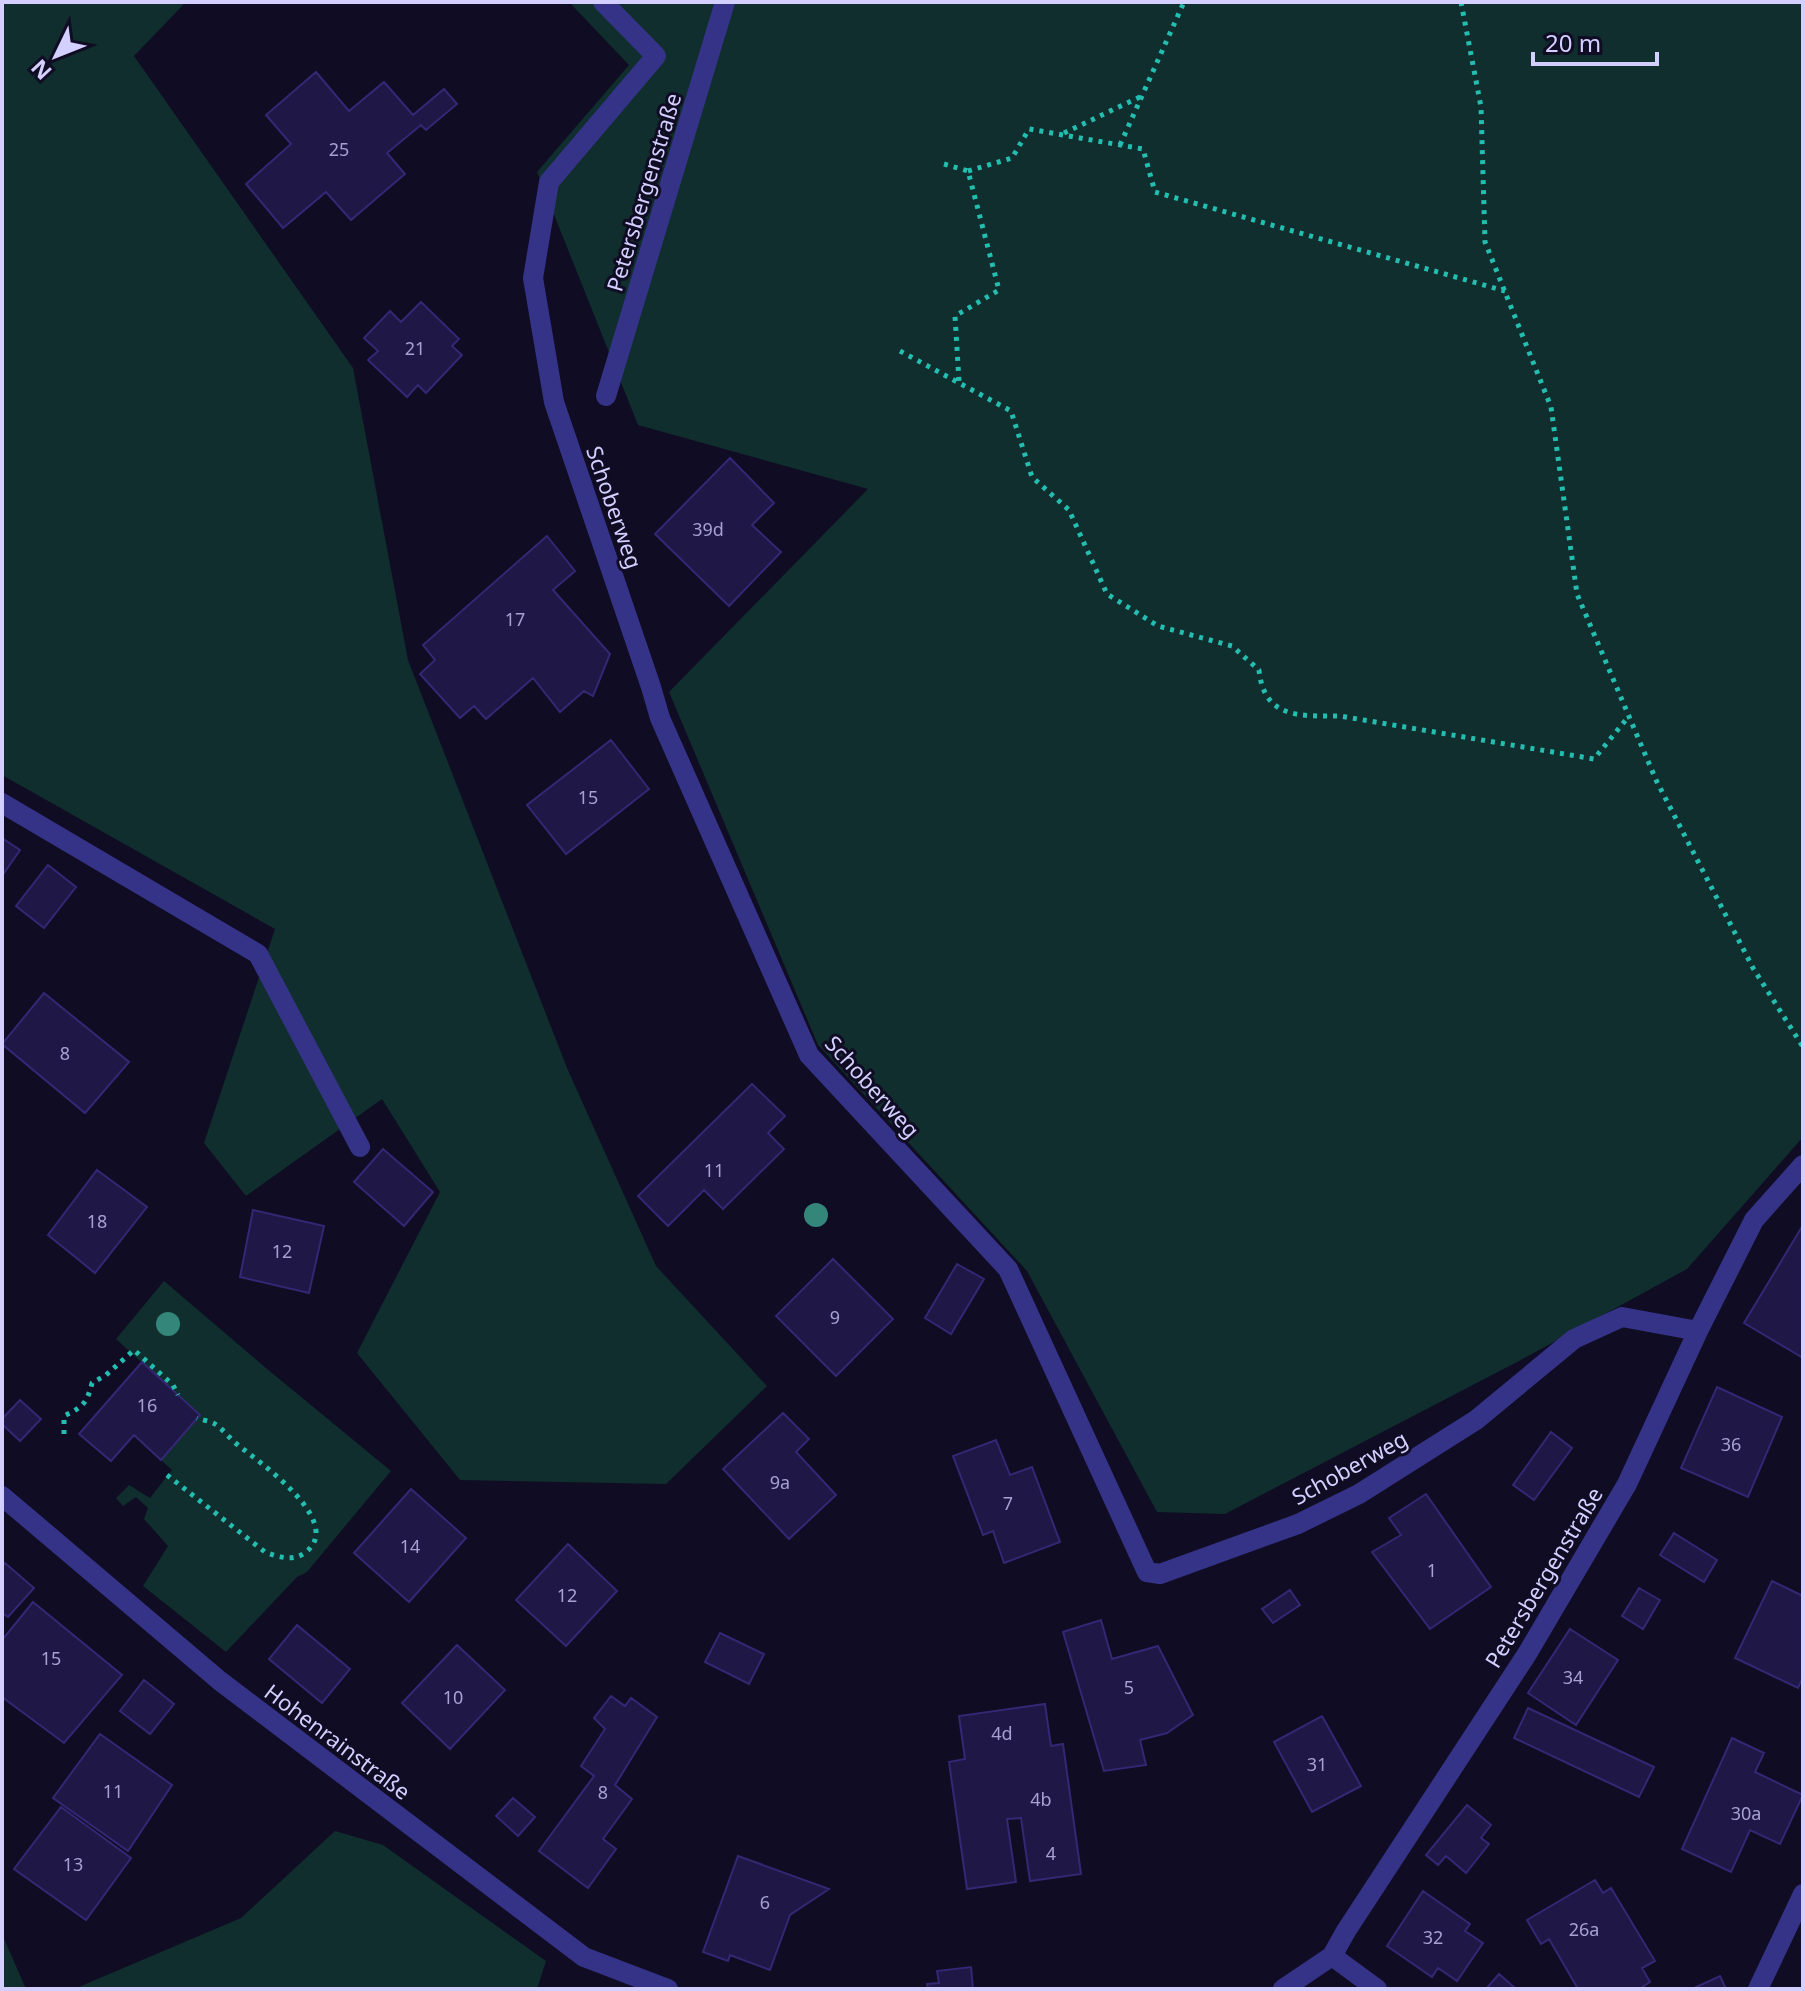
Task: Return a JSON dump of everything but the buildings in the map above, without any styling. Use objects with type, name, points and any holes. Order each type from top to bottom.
[{"type":"street","name":"Schoberweg","points":[[603,2],[656,56],[549,182],[533,278],[554,402],[660,718],[809,1055],[1008,1269],[1147,1572],[1160,1574],[1298,1524],[1359,1494],[1476,1420],[1574,1339],[1622,1317],[1698,1331]]},
{"type":"street","name":"Petersbergenstraße","points":[[606,396],[725,2]]},
{"type":"street","points":[[2,803],[258,954],[360,1147]]},
{"type":"street","name":"Petersbergenstraße","points":[[1332,1956],[1527,1654],[1627,1484],[1754,1220],[1803,1165]]},
{"type":"street","name":"Hohenrainstraße","points":[[2,1496],[220,1681],[584,1957],[668,1989]]},
{"type":"street","points":[[1758,1989],[1803,1894]]},
{"type":"street","points":[[1283,1989],[1332,1956],[1377,1989]]},
{"type":"path","points":[[1120,145],[1184,2]]},
{"type":"path","points":[[1461,2],[1481,107],[1485,242],[1551,407],[1577,594],[1656,780],[1753,968],[1803,1047]]},
{"type":"path","points":[[1061,134],[1143,96]]},
{"type":"path","points":[[944,164],[968,171],[1012,158],[1029,129],[1143,149],[1155,192],[1505,292]]},
{"type":"path","points":[[959,382],[955,316],[999,290],[968,171]]},
{"type":"path","points":[[900,351],[1011,411],[1032,477],[1069,510],[1107,594],[1158,626],[1232,646],[1259,670],[1261,687],[1272,704],[1299,716],[1340,716],[1391,723],[1594,759],[1629,716]]},
{"type":"path","points":[[64,1434],[64,1416],[79,1409],[88,1400],[92,1383],[134,1350],[173,1385],[178,1395]]},
{"type":"path","points":[[167,1475],[265,1552],[283,1558],[299,1558],[311,1548],[316,1536],[313,1517],[285,1482],[215,1424],[197,1418]]},
{"type":"green space","points":[[2,2],[186,2],[134,56],[353,368],[408,660],[567,1068],[656,1266],[767,1386],[666,1484],[460,1480],[357,1353],[440,1192],[382,1099],[246,1196],[204,1143],[275,929],[2,775]]},
{"type":"green space","points":[[569,2],[1803,2],[1803,1137],[1687,1269],[1517,1362],[1225,1514],[1157,1512],[1027,1271],[818,1045],[669,692],[868,489],[638,425],[537,172],[629,65]]},
{"type":"green space","points":[[164,1281],[391,1471],[307,1572],[297,1577],[226,1652],[143,1586],[168,1546],[144,1519],[148,1508],[136,1497],[123,1506],[116,1498],[129,1485],[150,1498],[172,1470],[161,1460],[200,1415],[116,1339]]},
{"type":"green space","points":[[335,1831],[383,1845],[546,1961],[537,1989],[74,1989],[241,1918]]},
{"type":"green space","points":[[2,1934],[26,1989],[2,1989]]}]
